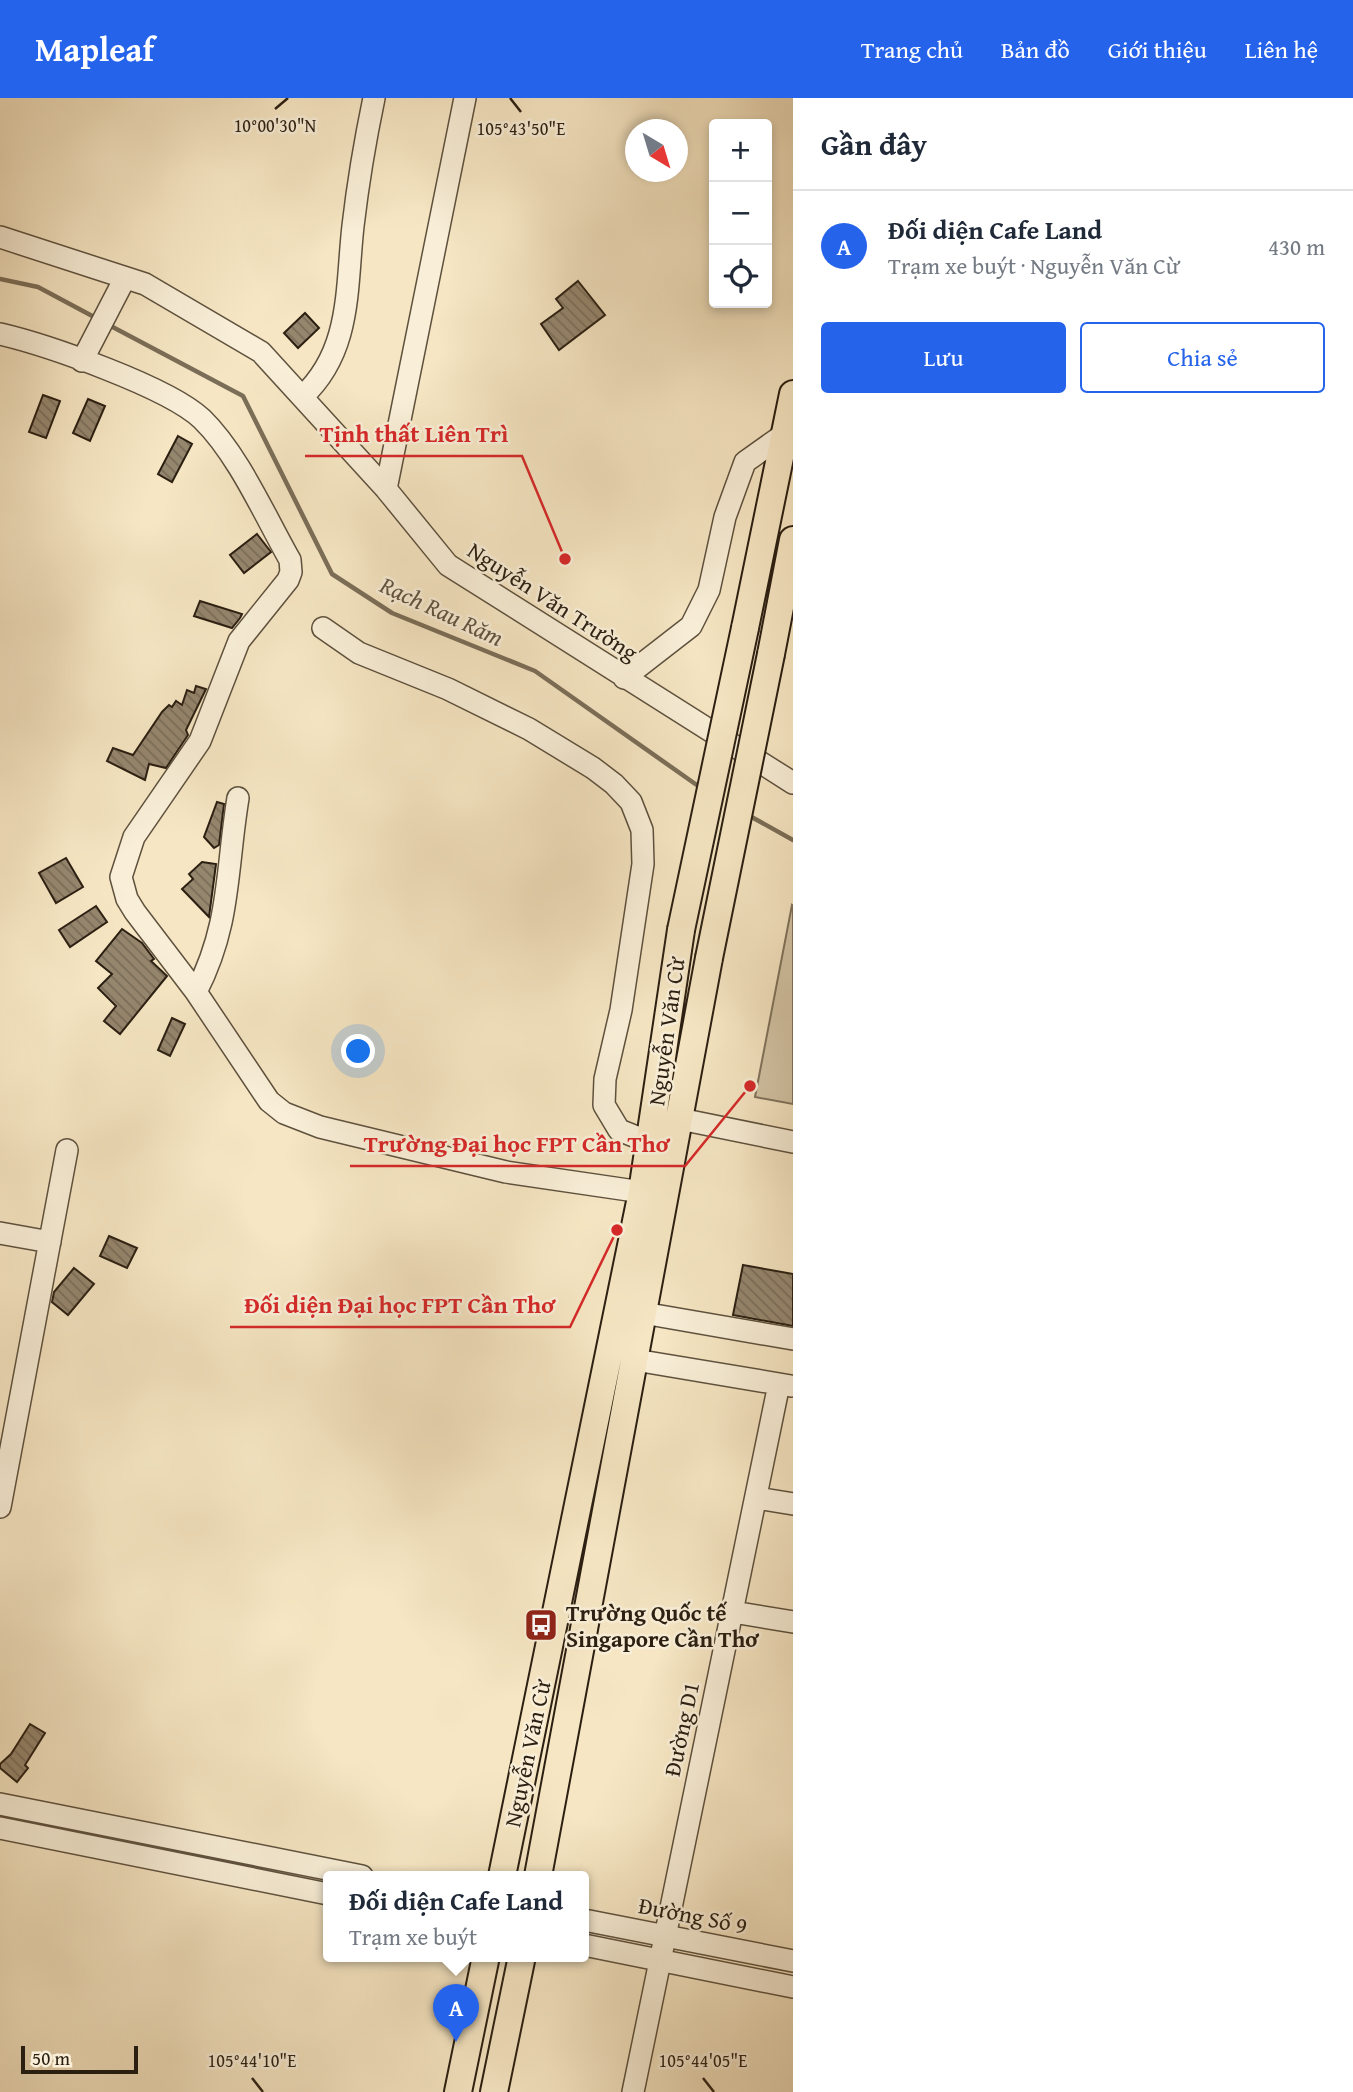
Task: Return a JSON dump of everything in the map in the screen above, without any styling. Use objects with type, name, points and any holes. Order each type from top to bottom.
[{"type":"main road","name":"Nguyễn Văn Cừ","points":[[503,1871],[642,1192],[681,930],[793,394]]},
{"type":"main road","name":"Nguyễn Văn Cừ","points":[[539,1871],[709,958],[793,540]]},
{"type":"main road","points":[[609,1355],[635,1360]]},
{"type":"main road","points":[[458,2092],[485,1962]]},
{"type":"main road","points":[[494,2092],[521,1962]]},
{"type":"street","points":[[302,397],[327,368],[345,321],[360,176],[374,98]]},
{"type":"street","points":[[386,489],[465,98]]},
{"type":"street","name":"Nguyễn Văn Trường","points":[[0,237],[145,284],[261,352],[386,489],[448,565],[793,783]]},
{"type":"street","points":[[84,354],[125,278]]},
{"type":"street","points":[[0,334],[84,354],[201,418],[248,487],[290,560],[291,572],[239,640],[200,741],[134,837],[121,877],[127,899],[196,992],[269,1101],[297,1119],[506,1172],[642,1192]]},
{"type":"street","points":[[624,678],[691,626],[709,590],[725,517],[745,461],[786,433]]},
{"type":"street","points":[[323,628],[359,653],[448,689],[529,729],[593,768],[631,802],[642,830],[642,876],[621,1010],[605,1079],[604,1105],[619,1130],[649,1142]]},
{"type":"street","points":[[196,992],[210,965],[223,925],[239,798]]},
{"type":"street","points":[[680,1119],[793,1142]]},
{"type":"street","points":[[0,1507],[67,1150]]},
{"type":"street","points":[[0,1233],[50,1242]]},
{"type":"street","points":[[643,1313],[793,1339]]},
{"type":"street","points":[[635,1360],[786,1385]]},
{"type":"street","name":"Đường D1","points":[[633,2092],[757,1498],[786,1385]]},
{"type":"street","points":[[757,1498],[793,1504]]},
{"type":"street","points":[[733,1612],[793,1622]]},
{"type":"street","points":[[0,1804],[337,1871]]},
{"type":"street","points":[[0,1828],[323,1893]]},
{"type":"street","name":"Đường Số 9","points":[[589,1921],[793,1961]]},
{"type":"street","points":[[589,1946],[793,1987]]},
{"type":"shaded area","points":[[793,906],[793,1104],[755,1097]]},
{"type":"building","points":[[578,281],[605,315],[559,350],[541,324],[563,308],[556,299]]},
{"type":"building","points":[[305,313],[319,328],[298,348],[284,333]]},
{"type":"building","points":[[43,395],[60,401],[46,438],[29,432]]},
{"type":"building","points":[[88,399],[105,406],[90,441],[73,433]]},
{"type":"building","points":[[178,436],[192,444],[172,482],[158,474]]},
{"type":"building","points":[[257,534],[271,552],[244,573],[230,555]]},
{"type":"building","points":[[200,601],[242,614],[232,628],[194,616]]},
{"type":"building","points":[[196,686],[206,689],[186,730],[188,735],[166,768],[149,764],[145,780],[107,761],[113,748],[133,755],[162,712],[169,705],[172,707],[176,701],[182,705],[187,690],[194,693]]},
{"type":"building","points":[[217,802],[224,804],[219,845],[214,848],[204,837]]},
{"type":"building","points":[[66,858],[83,887],[56,903],[39,873]]},
{"type":"building","points":[[202,862],[216,864],[209,917],[182,889],[193,879],[189,874]]},
{"type":"building","points":[[96,906],[107,922],[70,947],[59,930]]},
{"type":"building","points":[[122,929],[142,943],[154,959],[151,961],[167,976],[120,1034],[104,1021],[116,1006],[98,988],[112,974],[96,961]]},
{"type":"building","points":[[172,1018],[185,1024],[170,1056],[158,1050]]},
{"type":"building","points":[[109,1236],[137,1248],[127,1268],[100,1256]]},
{"type":"building","points":[[743,1265],[793,1274],[793,1326],[733,1315]]},
{"type":"building","points":[[74,1268],[94,1284],[68,1315],[52,1302],[54,1292]]},
{"type":"building","points":[[30,1724],[45,1733],[25,1765],[28,1768],[17,1782],[0,1768],[0,1764],[11,1754]]},
{"type":"waterway","name":"Rạch Rau Răm","points":[[0,279],[38,287],[96,318]]},
{"type":"waterway","name":"Rạch Rau Răm","points":[[107,324],[243,396],[332,574],[392,613],[535,671],[701,788]]},
{"type":"waterway","name":"Rạch Rau Răm","points":[[748,815],[793,840]]},
{"type":"place","name":"Tịnh thất Liên Trì","points":[[565,559]]},
{"type":"place","name":"Trường Đại học FPT Cần Thơ","points":[[750,1086]]},
{"type":"place","name":"Đối diện Đại học FPT Cần Thơ","points":[[617,1230]]},
{"type":"place","name":"Trường Quốc tế Singapore Cần Thơ","points":[[541,1625]]},
{"type":"place","name":"Đối diện Cafe Land","points":[[456,2042]]}]
